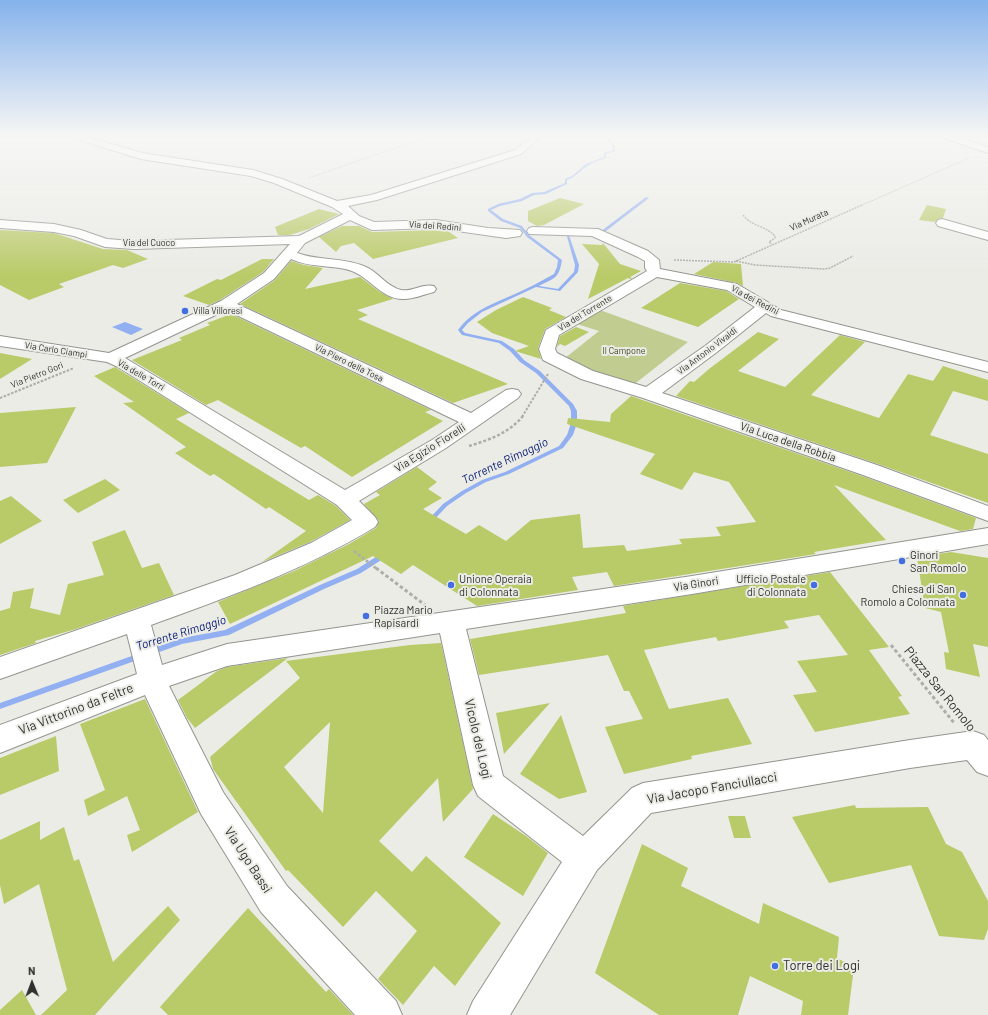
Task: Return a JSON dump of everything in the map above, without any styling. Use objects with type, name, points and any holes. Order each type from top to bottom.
[{"type":"street","name":"Via dei Redini","points":[[279,181],[343,208],[352,217],[372,226],[436,224],[488,232],[506,234],[516,233]]},
{"type":"street","points":[[336,205],[374,198],[426,181]]},
{"type":"street","name":"Via delle Torri","points":[[106,358],[226,304],[269,276],[302,239],[352,217]]},
{"type":"street","points":[[942,223],[988,236]]},
{"type":"street","name":"Via del Cuoco","points":[[0,224],[54,228],[77,233],[106,243],[134,245],[302,239]]},
{"type":"street","points":[[302,239],[372,226]]},
{"type":"street","name":"Via dei Redini","points":[[533,231],[594,232],[643,254],[654,266],[725,285],[764,307],[788,317],[871,336],[988,367]]},
{"type":"street","points":[[289,254],[304,260],[348,265],[362,270],[391,292],[404,295],[429,289]]},
{"type":"street","name":"Via del Torrente","points":[[587,375],[549,356],[547,349],[552,333],[654,266]]},
{"type":"street","name":"Via Piero della Tosa","points":[[226,304],[472,420]]},
{"type":"street","name":"Via Antonio Vivaldi","points":[[649,394],[711,350],[764,307]]},
{"type":"street","name":"Via Carlo Ciampi","points":[[0,341],[106,358]]},
{"type":"street","name":"Via delle Torri","points":[[106,358],[124,364],[345,500],[367,522],[340,539],[290,563],[138,626]]},
{"type":"street","name":"Via Luca della Robbia","points":[[587,375],[649,394],[870,470],[988,514]]},
{"type":"street","name":"Via Egizio Fiorelli","points":[[345,500],[439,444],[512,394]]},
{"type":"street","name":"Via Ginori","points":[[447,622],[692,585],[988,536]]},
{"type":"street","name":"Via Vittorino da Feltre","points":[[0,739],[150,670],[227,654],[447,622]]},
{"type":"street","name":"Vicolo del Logi","points":[[447,622],[489,785],[585,858]]},
{"type":"street","points":[[0,668],[138,626]]},
{"type":"street","name":"Via Ugo Bassi","points":[[138,626],[150,670],[212,802],[274,899],[382,1015]]},
{"type":"street","name":"Via Jacopo Fanciullacci","points":[[487,1015],[585,858],[643,799],[910,754],[980,754]]},
{"type":"path","name":"Via Murata","points":[[654,266],[736,261],[915,181]]},
{"type":"path","points":[[743,215],[750,222],[772,232],[776,236],[769,243],[772,244]]},
{"type":"path","points":[[736,261],[755,264],[824,269],[830,268],[852,256]]},
{"type":"path","name":"Via Pietro Gori","points":[[0,398],[106,358]]},
{"type":"path","points":[[540,384],[549,373]]},
{"type":"path","points":[[360,557],[447,622]]},
{"type":"path","name":"Piazza San Romolo","points":[[891,645],[980,754]]},
{"type":"green space","name":"Il Campone","points":[[600,310],[688,342],[632,386],[599,374],[565,358],[599,331],[577,324]]},
{"type":"water","points":[[125,322],[143,329],[131,335],[112,327]]},
{"type":"building","points":[[560,198],[584,204],[544,225],[537,226],[528,221],[528,211]]},
{"type":"building","points":[[927,205],[946,209],[943,218],[938,219],[935,222],[919,220]]},
{"type":"building","points":[[319,209],[339,214],[309,229],[290,235],[278,235],[275,227]]},
{"type":"building","points":[[342,226],[359,226],[372,232],[448,231],[458,238],[373,259],[354,243],[341,246],[336,252],[319,237]]},
{"type":"building","points":[[0,230],[54,233],[103,249],[127,250],[148,259],[123,268],[113,265],[59,284],[64,287],[29,300],[0,285]]},
{"type":"building","points":[[603,243],[620,264],[641,271],[630,277],[632,278],[628,278],[588,299],[599,264],[582,244],[602,245]]},
{"type":"building","points":[[262,259],[274,259],[263,272],[220,300],[209,305],[183,296],[217,279],[221,280]]},
{"type":"building","points":[[291,261],[323,268],[305,289],[360,277],[380,292],[393,299],[357,310],[368,315],[358,319],[508,384],[453,403],[240,304],[275,280]]},
{"type":"building","points":[[713,262],[741,264],[743,286],[737,283],[694,274]]},
{"type":"building","points":[[680,283],[726,291],[739,299],[698,327],[641,308]]},
{"type":"building","points":[[523,297],[552,308],[549,310],[566,317],[545,329],[538,348],[541,359],[515,351],[529,346],[492,333],[477,322],[496,310]]},
{"type":"building","points":[[231,314],[431,410],[425,412],[443,421],[352,477],[305,446],[301,448],[218,400],[206,405],[132,360],[182,340],[179,338],[210,325],[207,323]]},
{"type":"building","points":[[576,327],[589,332],[565,346],[560,344],[557,347],[560,336]]},
{"type":"building","points":[[758,332],[779,339],[738,371],[785,387],[840,335],[865,342],[811,395],[879,418],[908,374],[933,381],[943,366],[988,380],[988,401],[953,391],[930,435],[988,454],[988,503],[878,464],[676,396],[690,381],[694,382]]},
{"type":"building","points":[[0,353],[32,359],[0,379]]},
{"type":"building","points":[[115,367],[189,413],[176,419],[309,500],[318,495],[336,506],[350,520],[310,542],[262,562],[306,531],[269,507],[266,509],[214,474],[210,476],[175,453],[186,447],[123,403],[134,402],[94,376]]},
{"type":"building","points":[[631,396],[862,476],[976,518],[973,529],[960,531],[834,485],[886,540],[814,552],[816,554],[614,586],[607,572],[572,577],[578,590],[477,606],[413,565],[401,574],[373,556],[230,624],[218,602],[294,571],[349,544],[376,528],[379,521],[364,504],[380,495],[376,492],[417,467],[437,482],[428,489],[442,498],[423,509],[466,534],[479,525],[506,541],[531,520],[580,514],[583,548],[624,545],[627,551],[682,544],[679,539],[721,536],[716,527],[756,522],[729,482],[694,472],[682,490],[640,474],[655,454],[567,424],[568,418],[610,422],[611,414]]},
{"type":"building","points":[[76,407],[47,463],[0,467],[0,413]]},
{"type":"building","points":[[105,479],[120,490],[78,513],[63,500]]},
{"type":"building","points":[[11,496],[42,521],[0,544],[0,501]]},
{"type":"building","points":[[125,530],[142,568],[159,563],[174,595],[76,629],[35,641],[36,643],[0,655],[0,611],[10,608],[13,592],[34,588],[30,608],[60,615],[68,584],[104,575],[92,542]]},
{"type":"building","points":[[951,552],[988,558],[988,647],[973,644],[980,677],[946,669],[944,652],[949,653],[941,612],[925,608],[917,558],[932,561],[930,555]]},
{"type":"building","points":[[830,572],[889,647],[869,650],[902,696],[898,697],[910,714],[815,732],[793,695],[817,692],[797,661],[848,655],[819,615],[784,621],[789,628],[718,641],[716,637],[644,650],[669,709],[728,698],[752,744],[691,756],[692,759],[624,774],[605,727],[643,719],[629,691],[624,691],[608,655],[479,675],[470,639],[626,613],[623,606]]},
{"type":"building","points":[[441,643],[473,789],[443,822],[438,778],[379,841],[412,872],[426,856],[501,923],[455,986],[434,966],[403,1005],[378,979],[417,931],[376,891],[343,927],[288,870],[286,871],[213,769],[210,757],[300,678],[286,661],[410,645]],"holes":[[[330,722],[323,813],[284,767]]]},
{"type":"building","points":[[288,658],[195,728],[187,718],[178,700],[217,671],[227,667]]},
{"type":"building","points":[[145,699],[198,812],[132,852],[127,835],[140,830],[127,796],[88,816],[84,800],[105,790],[80,724]]},
{"type":"building","points":[[550,703],[504,754],[496,713]]},
{"type":"building","points":[[561,715],[587,792],[559,799],[520,774]]},
{"type":"building","points":[[56,736],[59,771],[0,795],[0,758]]},
{"type":"building","points":[[855,805],[856,808],[928,807],[946,844],[962,852],[988,901],[988,929],[984,940],[939,936],[911,865],[829,883],[792,817]]},
{"type":"building","points":[[493,814],[548,853],[523,896],[464,857]]},
{"type":"building","points":[[728,816],[745,816],[751,838],[734,838]]},
{"type":"building","points":[[40,821],[40,840],[64,827],[74,861],[79,859],[113,962],[168,906],[180,920],[95,1015],[41,1015],[67,990],[39,884],[4,904],[0,885],[0,840]]},
{"type":"building","points":[[642,844],[688,868],[681,886],[759,924],[763,903],[839,937],[837,958],[854,967],[848,1015],[801,1015],[803,1001],[750,976],[738,1015],[659,1015],[595,973]]},
{"type":"building","points":[[248,908],[326,992],[329,989],[353,1015],[168,1015],[160,1007]]},
{"type":"building","points":[[22,990],[36,1015],[0,1015],[0,1010]]},
{"type":"waterway","name":"Torrente Rimaggio","points":[[430,521],[445,505],[464,492],[484,481],[507,473],[561,447],[570,435],[574,423],[574,411],[571,405],[556,389],[538,372],[522,361],[512,350],[500,342],[464,334],[460,330],[480,311],[556,275],[560,260],[528,236],[521,227],[502,220],[489,210],[499,205],[521,200],[533,194],[545,193],[566,183],[566,181]]},
{"type":"waterway","points":[[601,233],[647,198]]},
{"type":"waterway","points":[[535,286],[559,290],[576,272],[577,265],[567,234],[573,234]]},
{"type":"waterway","name":"Torrente Rimaggio","points":[[151,652],[182,641],[226,633],[359,571],[384,555]]},
{"type":"waterway","name":"Torrente Rimaggio","points":[[0,706],[140,656]]},
{"type":"place","name":"Villa Villoresi","points":[[185,311]]},
{"type":"place","name":"Ginori San Romolo","points":[[902,561]]},
{"type":"place","name":"Unione Operaia di Colonnata","points":[[451,585]]},
{"type":"place","name":"Ufficio Postale di Colonnata","points":[[814,585]]},
{"type":"place","name":"Chiesa di San Romolo a Colonnata","points":[[963,595]]},
{"type":"place","name":"Piazza Mario Rapisardi","points":[[366,616]]},
{"type":"place","name":"Torre dei Logi","points":[[775,966]]}]
